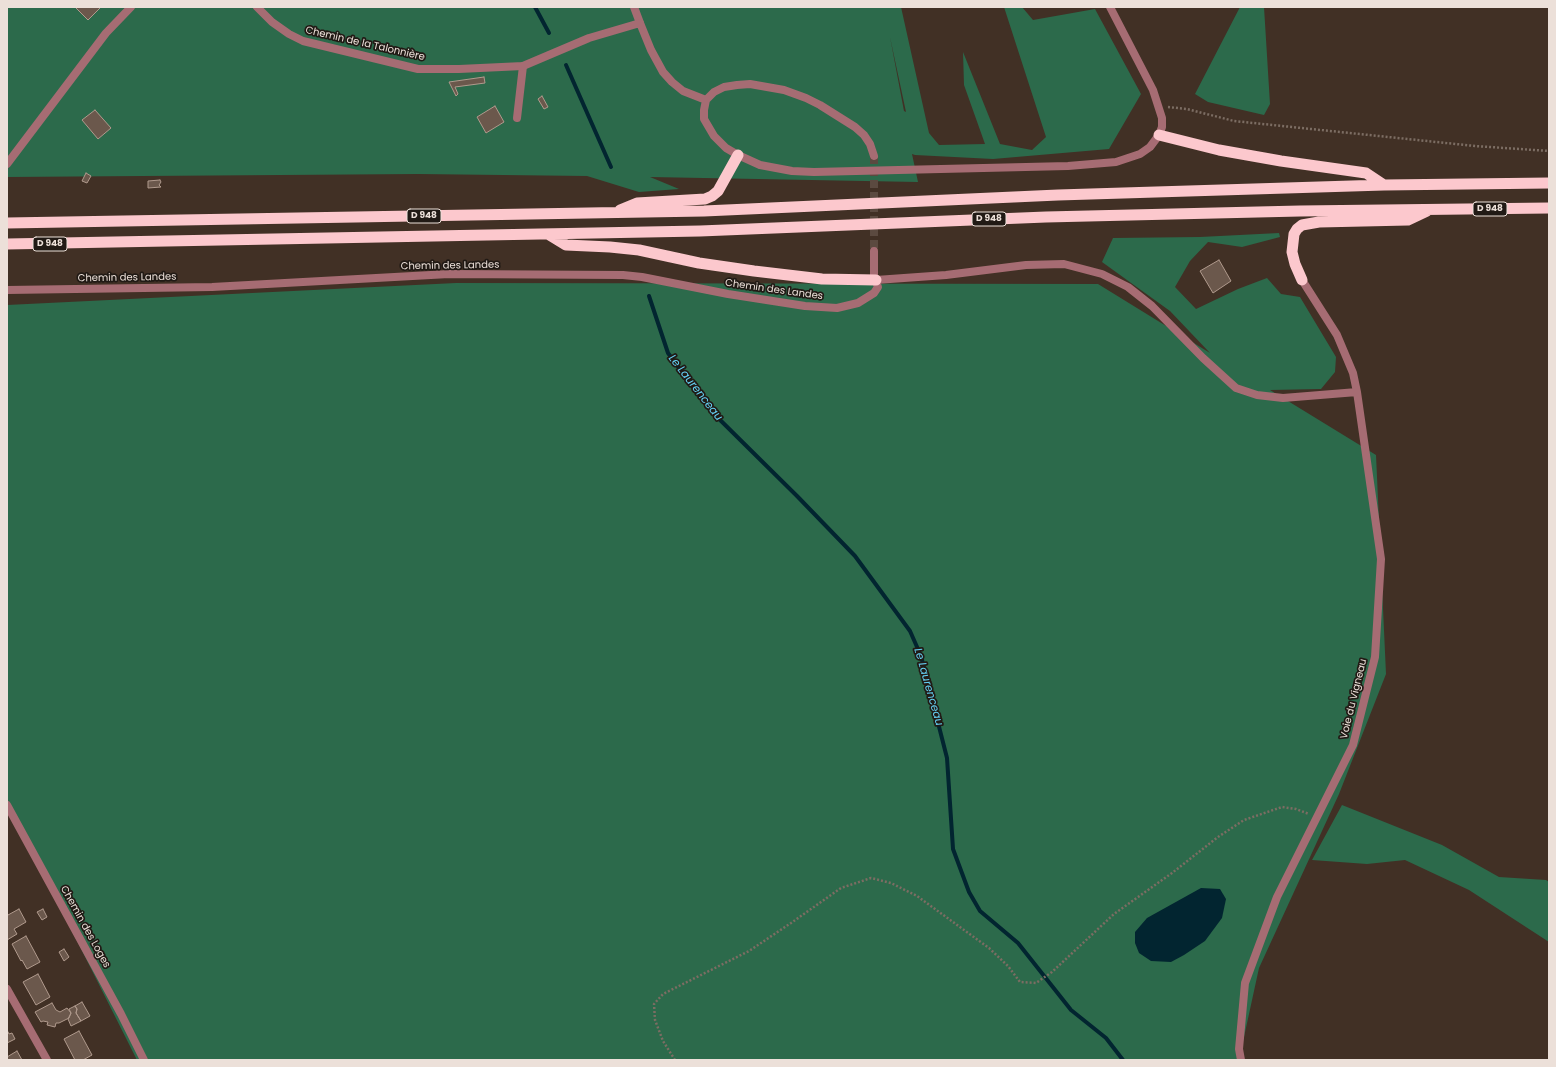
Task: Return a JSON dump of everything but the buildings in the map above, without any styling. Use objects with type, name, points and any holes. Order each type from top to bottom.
[{"type":"highway","points":[[1159,135],[1219,150],[1366,173],[1384,185]]},
{"type":"highway","points":[[614,213],[637,203],[705,199],[712,196],[718,191],[738,155]]},
{"type":"highway","name":"D 948","points":[[7,223],[614,213],[1058,195],[1384,185],[1549,183]]},
{"type":"highway","name":"D 948","points":[[7,244],[700,231],[1046,217],[1549,208]]},
{"type":"highway","points":[[1302,280],[1297,271],[1292,252],[1294,234],[1302,225],[1319,222],[1408,220],[1431,210]]},
{"type":"highway","points":[[548,234],[566,245],[639,250],[699,263],[822,279],[876,280]]},
{"type":"street","name":"Chemin de la Talonnière","points":[[257,7],[272,22],[289,34],[303,41],[418,69],[523,66],[589,38],[640,23]]},
{"type":"street","points":[[634,7],[651,50],[663,72],[683,91],[706,100]]},
{"type":"street","points":[[874,156],[867,140],[855,127],[820,105],[784,90],[750,84],[737,85],[724,87],[714,92],[706,100],[704,119],[714,136],[726,148],[760,165],[792,171],[814,172],[1068,166],[1116,162],[1140,154],[1150,147],[1159,135],[1162,127],[1162,118],[1153,90],[1110,7]]},
{"type":"street","points":[[7,164],[106,33],[127,8]]},
{"type":"street","points":[[517,118],[523,66]]},
{"type":"street","points":[[874,252],[874,276],[876,280],[946,275],[1026,265],[1064,264],[1102,274],[1128,288],[1152,306],[1202,358],[1236,388],[1257,395],[1283,398],[1357,392]]},
{"type":"street","name":"Chemin des Landes","points":[[7,290],[212,287],[449,274],[642,276],[728,294],[797,305],[837,308],[858,303],[874,293],[878,287],[876,280]]},
{"type":"street","name":"Voie du Vigneau","points":[[1240,1060],[1239,1049],[1245,983],[1277,897],[1353,745],[1375,657],[1381,559],[1357,392],[1353,373],[1338,336],[1302,280]]},
{"type":"street","name":"Chemin des Loges","points":[[7,805],[121,1014],[144,1060]]},
{"type":"street","points":[[7,988],[47,1060]]},
{"type":"path","points":[[1159,108],[1170,107],[1187,109],[1234,121],[1475,146],[1549,151]]},
{"type":"path","points":[[675,1060],[663,1041],[654,1020],[654,1004],[664,994],[748,951],[841,888],[871,878],[891,883],[917,896],[989,948],[1008,966],[1020,982],[1036,983],[1052,972],[1114,914],[1172,873],[1218,837],[1244,820],[1282,807],[1296,809],[1317,817]]},
{"type":"green space","points":[[7,7],[901,7],[929,133],[939,145],[985,144],[964,85],[963,52],[1000,144],[1032,150],[1046,137],[1004,7],[1022,7],[1033,20],[1095,9],[1141,94],[1109,149],[993,159],[912,154],[918,182],[650,177],[679,189],[639,192],[587,176],[418,174],[7,177]],"holes":[[[890,37],[906,112],[904,111]]]},
{"type":"green space","points":[[1240,7],[1264,7],[1270,104],[1264,115],[1208,102],[1195,94]]},
{"type":"green space","points":[[1279,233],[1280,237],[1242,247],[1208,242],[1190,261],[1175,287],[1196,309],[1238,289],[1267,278],[1281,294],[1300,297],[1336,357],[1335,372],[1321,389],[1270,390],[1376,455],[1386,674],[1339,794],[1259,968],[1239,1060],[137,1060],[7,802],[7,305],[456,283],[1098,284],[1210,353],[1170,311],[1102,262],[1113,238],[1200,237]]},
{"type":"green space","points":[[1342,805],[1442,845],[1499,877],[1546,880],[1549,882],[1549,942],[1469,890],[1405,860],[1367,864],[1312,860]]},
{"type":"water","points":[[1201,888],[1220,889],[1226,899],[1222,918],[1205,941],[1171,962],[1151,961],[1139,953],[1135,943],[1135,932],[1147,918]]},
{"type":"waterway","name":"Le Laurenceau","points":[[535,7],[549,33]]},
{"type":"waterway","name":"Le Laurenceau","points":[[566,65],[611,167]]},
{"type":"waterway","name":"Le Laurenceau","points":[[649,296],[668,353],[710,410],[855,556],[910,631],[921,656],[947,758],[953,849],[969,892],[980,911],[1018,943],[1071,1010],[1106,1038],[1123,1060]]},
{"type":"tunnel","points":[[874,156],[874,251]]}]
